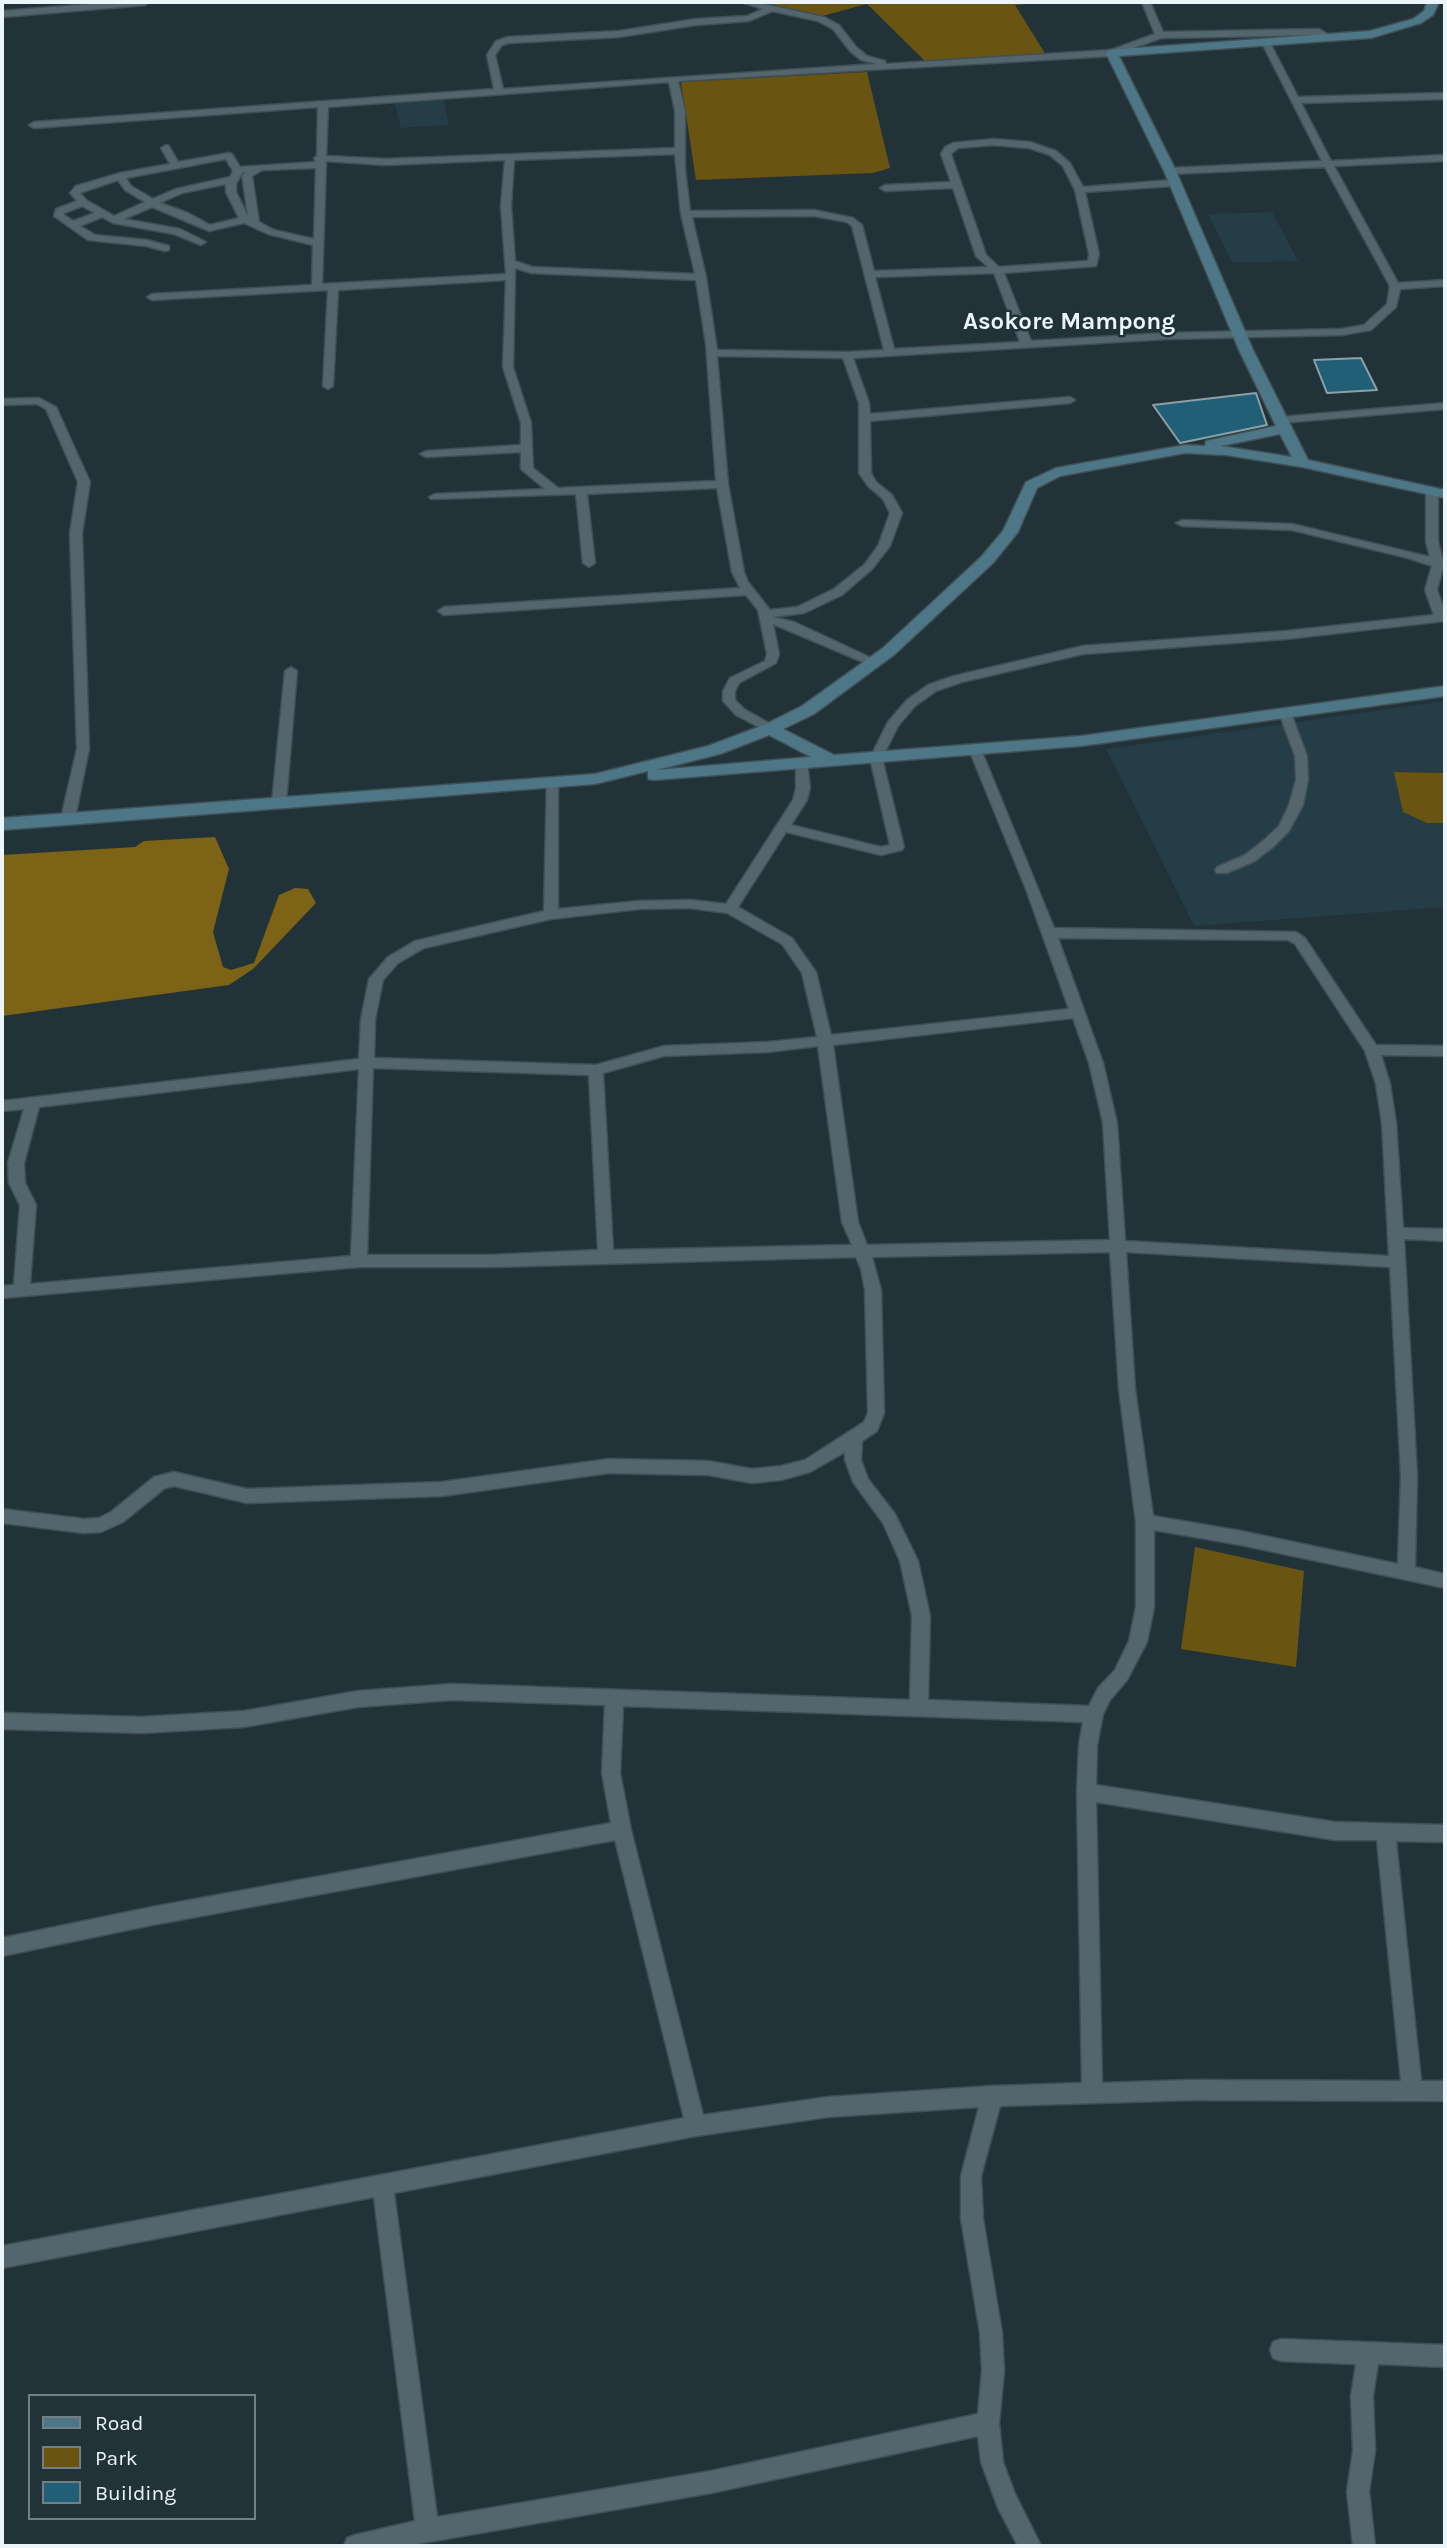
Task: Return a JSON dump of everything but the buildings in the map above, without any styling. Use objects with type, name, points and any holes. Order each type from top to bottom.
[{"type":"street","points":[[2,14],[145,2]]},
{"type":"street","points":[[745,2],[821,19],[836,27],[853,49],[864,58],[902,66]]},
{"type":"street","points":[[1146,2],[1160,35]]},
{"type":"street","points":[[34,125],[673,79],[1330,38],[1371,34],[1407,26],[1429,13],[1433,2]]},
{"type":"street","points":[[499,92],[491,55],[499,43],[508,40],[619,34],[696,22],[737,20],[749,18],[771,8]]},
{"type":"street","points":[[1112,53],[1160,35],[1319,33],[1330,38]]},
{"type":"street","points":[[712,353],[848,355],[1167,336],[1342,332],[1367,328],[1392,305],[1395,286],[1326,162],[1266,43]]},
{"type":"street","points":[[1112,53],[1171,177],[1239,335],[1302,463]]},
{"type":"street","points":[[673,79],[680,111],[680,169],[686,214],[701,277],[712,353],[722,484],[738,572],[749,591],[758,599],[766,617],[773,660],[734,681],[729,691],[729,701],[740,712],[832,761]]},
{"type":"street","points":[[1295,100],[1445,96]]},
{"type":"street","points":[[317,287],[316,243],[323,105]]},
{"type":"street","points":[[870,274],[997,270],[1092,264],[1094,254],[1080,190],[1062,160],[1041,148],[1016,142],[968,143],[948,149],[946,154],[981,256],[997,270],[1027,345]]},
{"type":"street","points":[[221,143],[236,175],[231,192],[245,207]]},
{"type":"street","points":[[198,147],[202,164]]},
{"type":"street","points":[[166,148],[173,169]]},
{"type":"street","points":[[113,220],[179,191],[259,168],[319,161],[385,162],[681,151]]},
{"type":"street","points":[[201,242],[189,236],[113,220],[83,202],[75,193],[79,188],[120,176],[202,164],[229,156]]},
{"type":"street","points":[[510,156],[506,206],[511,277],[508,367],[526,423],[527,469],[554,490]]},
{"type":"street","points":[[1080,190],[1171,177],[1326,162],[1445,158]]},
{"type":"street","points":[[250,222],[245,207],[247,175],[259,168]]},
{"type":"street","points":[[120,176],[128,188],[154,204],[186,215],[209,228]]},
{"type":"street","points":[[885,188],[956,185]]},
{"type":"street","points":[[83,202],[59,211],[59,216],[92,238],[147,243],[165,248]]},
{"type":"street","points":[[686,214],[814,213],[841,216],[857,225],[890,353]]},
{"type":"street","points":[[72,226],[102,214]]},
{"type":"street","points":[[189,236],[209,228],[250,222],[271,232],[316,243]]},
{"type":"street","points":[[510,263],[531,270],[701,277]]},
{"type":"street","points":[[152,297],[511,277]]},
{"type":"street","points":[[1395,286],[1445,284]]},
{"type":"street","points":[[328,386],[333,286]]},
{"type":"street","points":[[766,617],[819,603],[868,566],[884,546],[896,513],[888,497],[872,484],[865,473],[864,403],[848,355]]},
{"type":"street","points":[[865,418],[1070,400]]},
{"type":"street","points":[[2,402],[39,401],[51,407],[84,482],[75,533],[83,749],[68,818]]},
{"type":"street","points":[[595,779],[714,750],[770,729],[808,709],[874,662],[957,590],[1004,542],[1023,496],[1039,479],[1084,466],[1185,449],[1282,425],[1445,406]]},
{"type":"street","points":[[426,454],[525,448]]},
{"type":"street","points":[[783,827],[881,851],[897,847],[876,758],[892,725],[911,703],[932,688],[958,679],[1083,650],[1286,635],[1443,617],[1432,590],[1438,564],[1432,542],[1439,493],[1302,463],[1226,451],[1185,449]]},
{"type":"street","points":[[435,497],[722,484]]},
{"type":"street","points":[[581,489],[589,563]]},
{"type":"street","points":[[1182,523],[1292,527],[1412,555],[1438,564]]},
{"type":"street","points":[[444,611],[749,591]]},
{"type":"street","points":[[766,617],[874,662]]},
{"type":"street","points":[[279,803],[290,671]]},
{"type":"street","points":[[2,824],[976,752],[1081,741],[1445,691]]},
{"type":"street","points":[[1222,870],[1250,858],[1268,844],[1284,828],[1296,805],[1302,780],[1301,756],[1285,713]]},
{"type":"street","points":[[976,752],[1032,888],[1097,1063],[1106,1099],[1127,1389],[1145,1522],[1145,1607],[1139,1642],[1121,1675],[1104,1695],[1094,1714],[1088,1745],[1086,1792],[1092,2093]]},
{"type":"street","points":[[730,909],[800,800],[803,788],[801,763]]},
{"type":"street","points":[[551,914],[552,783]]},
{"type":"street","points":[[2,1516],[84,1526],[101,1525],[117,1517],[160,1482],[174,1479],[247,1496],[442,1489],[609,1466],[708,1468],[752,1476],[781,1473],[810,1465],[854,1438],[871,1426],[876,1413],[873,1290],[869,1269],[859,1251],[850,1222],[825,1042],[809,972],[787,941],[730,909],[690,904],[639,905],[551,914],[488,926],[420,944],[393,960],[376,979],[368,1019],[359,1261]]},
{"type":"street","points":[[1047,933],[1291,935],[1300,941],[1372,1050],[1383,1084],[1389,1123],[1409,1476],[1406,1574]]},
{"type":"street","points":[[2,1106],[366,1063],[596,1070],[664,1051],[825,1042],[1077,1013]]},
{"type":"street","points":[[1372,1050],[1445,1051]]},
{"type":"street","points":[[596,1070],[606,1256]]},
{"type":"street","points":[[22,1290],[27,1205],[17,1183],[16,1163],[33,1102]]},
{"type":"street","points":[[1396,1233],[1445,1236]]},
{"type":"street","points":[[2,1292],[359,1261],[491,1261],[606,1256],[1115,1246],[1397,1262]]},
{"type":"street","points":[[854,1438],[853,1460],[861,1482],[889,1519],[909,1561],[915,1584],[921,1616],[919,1707]]},
{"type":"street","points":[[1145,1522],[1241,1538],[1445,1581]]},
{"type":"street","points":[[2,1721],[141,1726],[244,1719],[358,1699],[452,1692],[1094,1714]]},
{"type":"street","points":[[614,1699],[611,1773],[622,1830],[696,2126]]},
{"type":"street","points":[[1086,1792],[1335,1831],[1445,1833]]},
{"type":"street","points":[[2,1947],[152,1916],[622,1830]]},
{"type":"street","points":[[1387,1834],[1412,2090]]},
{"type":"street","points":[[2,2258],[696,2126],[828,2107],[992,2096],[1092,2093],[1445,2091]]},
{"type":"street","points":[[992,2096],[971,2176],[972,2219],[991,2333],[993,2371],[988,2424],[992,2462],[1006,2500],[1030,2546]]},
{"type":"street","points":[[383,2186],[427,2530]]},
{"type":"street","points":[[1281,2350],[1445,2356]]},
{"type":"street","points":[[1364,2546],[1358,2491],[1364,2451],[1362,2396],[1368,2355]]},
{"type":"street","points":[[355,2546],[427,2530],[711,2482],[988,2424]]},
{"type":"shaded area","points":[[444,99],[449,125],[401,128],[394,102]]},
{"type":"shaded area","points":[[1272,212],[1298,261],[1233,263],[1208,214]]},
{"type":"shaded area","points":[[1445,701],[1445,773],[1395,772],[1427,823],[1445,823],[1445,907],[1194,926],[1106,749]]},
{"type":"shaded area","points":[[215,837],[229,869],[213,932],[223,967],[231,970],[254,963],[279,895],[295,888],[308,889],[316,903],[253,969],[229,985],[2,1016],[2,855],[135,847],[144,841]]},
{"type":"green space","points":[[755,2],[1055,2],[1015,5],[1046,55],[926,62],[867,4],[822,16]]},
{"type":"green space","points":[[867,72],[890,168],[873,173],[696,180],[681,82]]},
{"type":"green space","points":[[1394,772],[1445,773],[1445,823],[1427,823],[1403,812]]},
{"type":"green space","points":[[1195,1547],[1304,1571],[1296,1667],[1181,1649]]},
{"type":"district","name":"Asokore Mampong","points":[[1069,322]]}]
